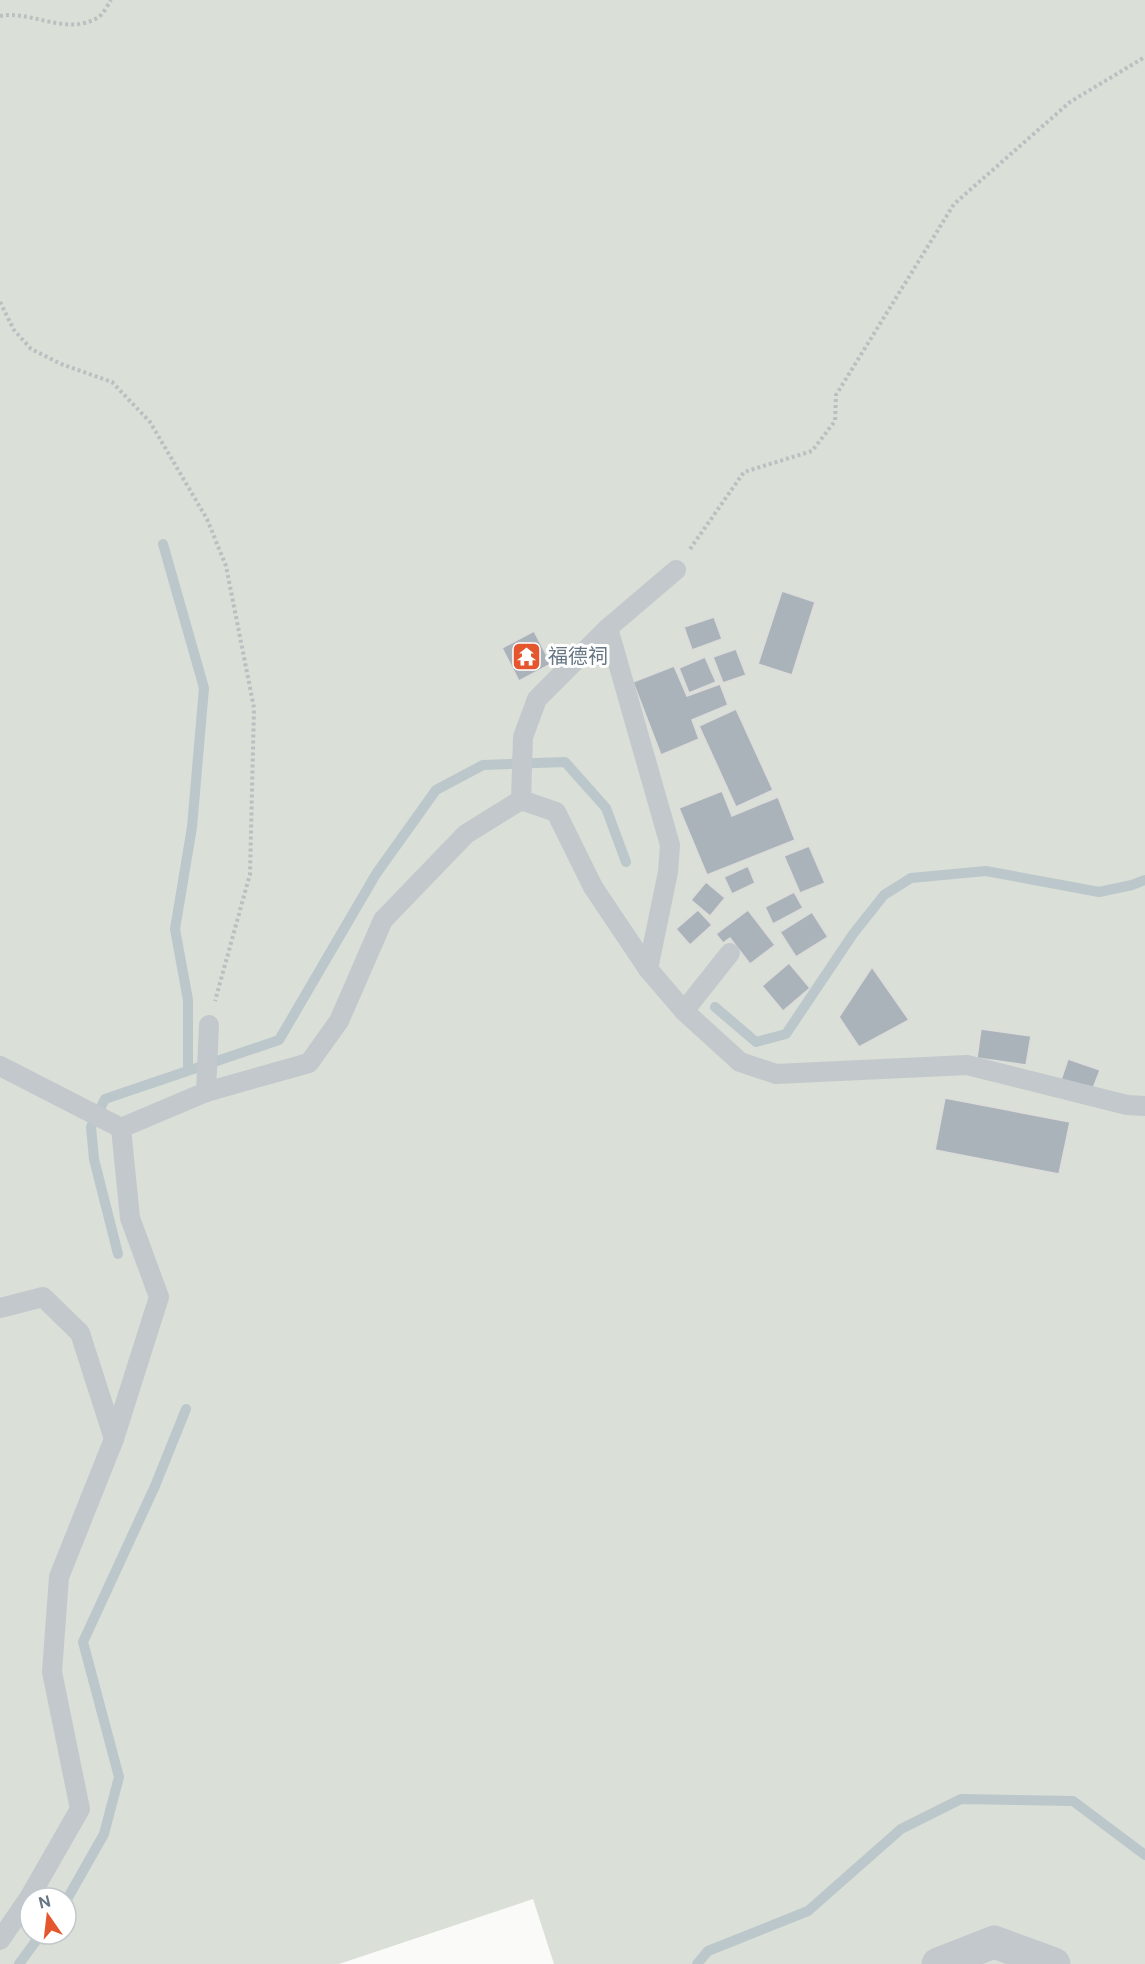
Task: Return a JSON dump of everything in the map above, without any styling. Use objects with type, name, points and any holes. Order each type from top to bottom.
[{"type":"street","points":[[938,1964],[994,1942],[1054,1964]]},
{"type":"lane","points":[[521,800],[523,736],[537,699],[608,628],[676,570]]},
{"type":"lane","points":[[608,628],[670,845],[668,872],[648,969]]},
{"type":"lane","points":[[521,800],[556,812],[592,887],[648,969],[684,1011],[740,1062],[776,1074],[967,1065],[1127,1105],[1145,1106]]},
{"type":"lane","points":[[121,1128],[206,1092],[309,1064],[339,1021],[383,920],[466,834],[521,800]]},
{"type":"lane","points":[[684,1011],[730,953]]},
{"type":"lane","points":[[206,1092],[209,1025]]},
{"type":"lane","points":[[0,1066],[121,1128]]},
{"type":"lane","points":[[0,1940],[29,1898],[80,1809],[52,1672],[59,1577],[114,1439],[159,1297],[130,1218],[121,1128]]},
{"type":"lane","points":[[0,1308],[43,1297],[80,1333],[114,1439]]},
{"type":"path","points":[[0,16],[13,13],[51,23],[81,24],[98,18],[111,0]]},
{"type":"path","points":[[676,570],[744,472],[812,451],[835,421],[836,395],[954,204],[1070,102],[1145,57]]},
{"type":"path","points":[[0,302],[14,330],[31,349],[61,364],[112,382],[150,422],[207,519],[226,566],[254,708],[250,874],[209,1025]]},
{"type":"shaded area","points":[[0,0],[1145,0],[1145,1964],[554,1964],[533,1899],[339,1964],[0,1964]]},
{"type":"building","points":[[782,591],[815,602],[792,675],[758,664]]},
{"type":"building","points":[[714,617],[722,639],[692,650],[684,627]]},
{"type":"building","name":"福德祠","points":[[534,631],[551,664],[519,681],[502,648]]},
{"type":"building","points":[[736,649],[746,675],[723,683],[713,657]]},
{"type":"building","points":[[705,657],[716,682],[689,693],[679,668]]},
{"type":"building","points":[[674,666],[687,696],[720,684],[728,705],[692,720],[699,739],[661,755],[633,682]]},
{"type":"building","points":[[736,709],[773,790],[736,807],[699,726]]},
{"type":"building","points":[[722,791],[732,816],[778,797],[795,840],[707,875],[679,808]]},
{"type":"building","points":[[809,846],[825,883],[800,893],[784,856]]},
{"type":"building","points":[[748,866],[755,883],[732,894],[724,877]]},
{"type":"building","points":[[706,882],[725,898],[710,916],[691,900]]},
{"type":"building","points":[[794,892],[803,908],[773,924],[765,907]]},
{"type":"building","points":[[698,910],[712,925],[690,945],[676,929]]},
{"type":"building","points":[[748,910],[775,945],[750,964],[730,938],[723,943],[716,934]]},
{"type":"building","points":[[812,912],[828,937],[796,957],[780,932]]},
{"type":"building","points":[[789,963],[810,988],[783,1011],[762,986]]},
{"type":"building","points":[[872,967],[909,1020],[859,1047],[839,1017]]},
{"type":"building","points":[[981,1029],[1031,1036],[1026,1065],[977,1058]]},
{"type":"building","points":[[1068,1059],[1100,1070],[1092,1091],[1061,1080]]},
{"type":"building","points":[[945,1098],[1070,1122],[1059,1174],[935,1150]]},
{"type":"waterway","points":[[163,544],[204,688],[192,827],[175,929],[188,1000],[188,1070]]},
{"type":"waterway","points":[[118,1254],[94,1159],[91,1127],[105,1099],[279,1040],[376,874],[436,790],[483,765],[565,762],[606,808],[626,862]]},
{"type":"waterway","points":[[715,1007],[756,1042],[786,1034],[853,934],[884,895],[911,878],[986,871],[1099,892],[1145,880]]},
{"type":"waterway","points":[[75,1886],[104,1834],[119,1777],[83,1642],[155,1486],[186,1409]]},
{"type":"waterway","points":[[697,1964],[708,1951],[808,1911],[901,1829],[961,1799],[1073,1801],[1145,1855]]},
{"type":"waterway","points":[[19,1964],[32,1946]]},
{"type":"place","name":"福德祠","points":[[527,656]]}]
